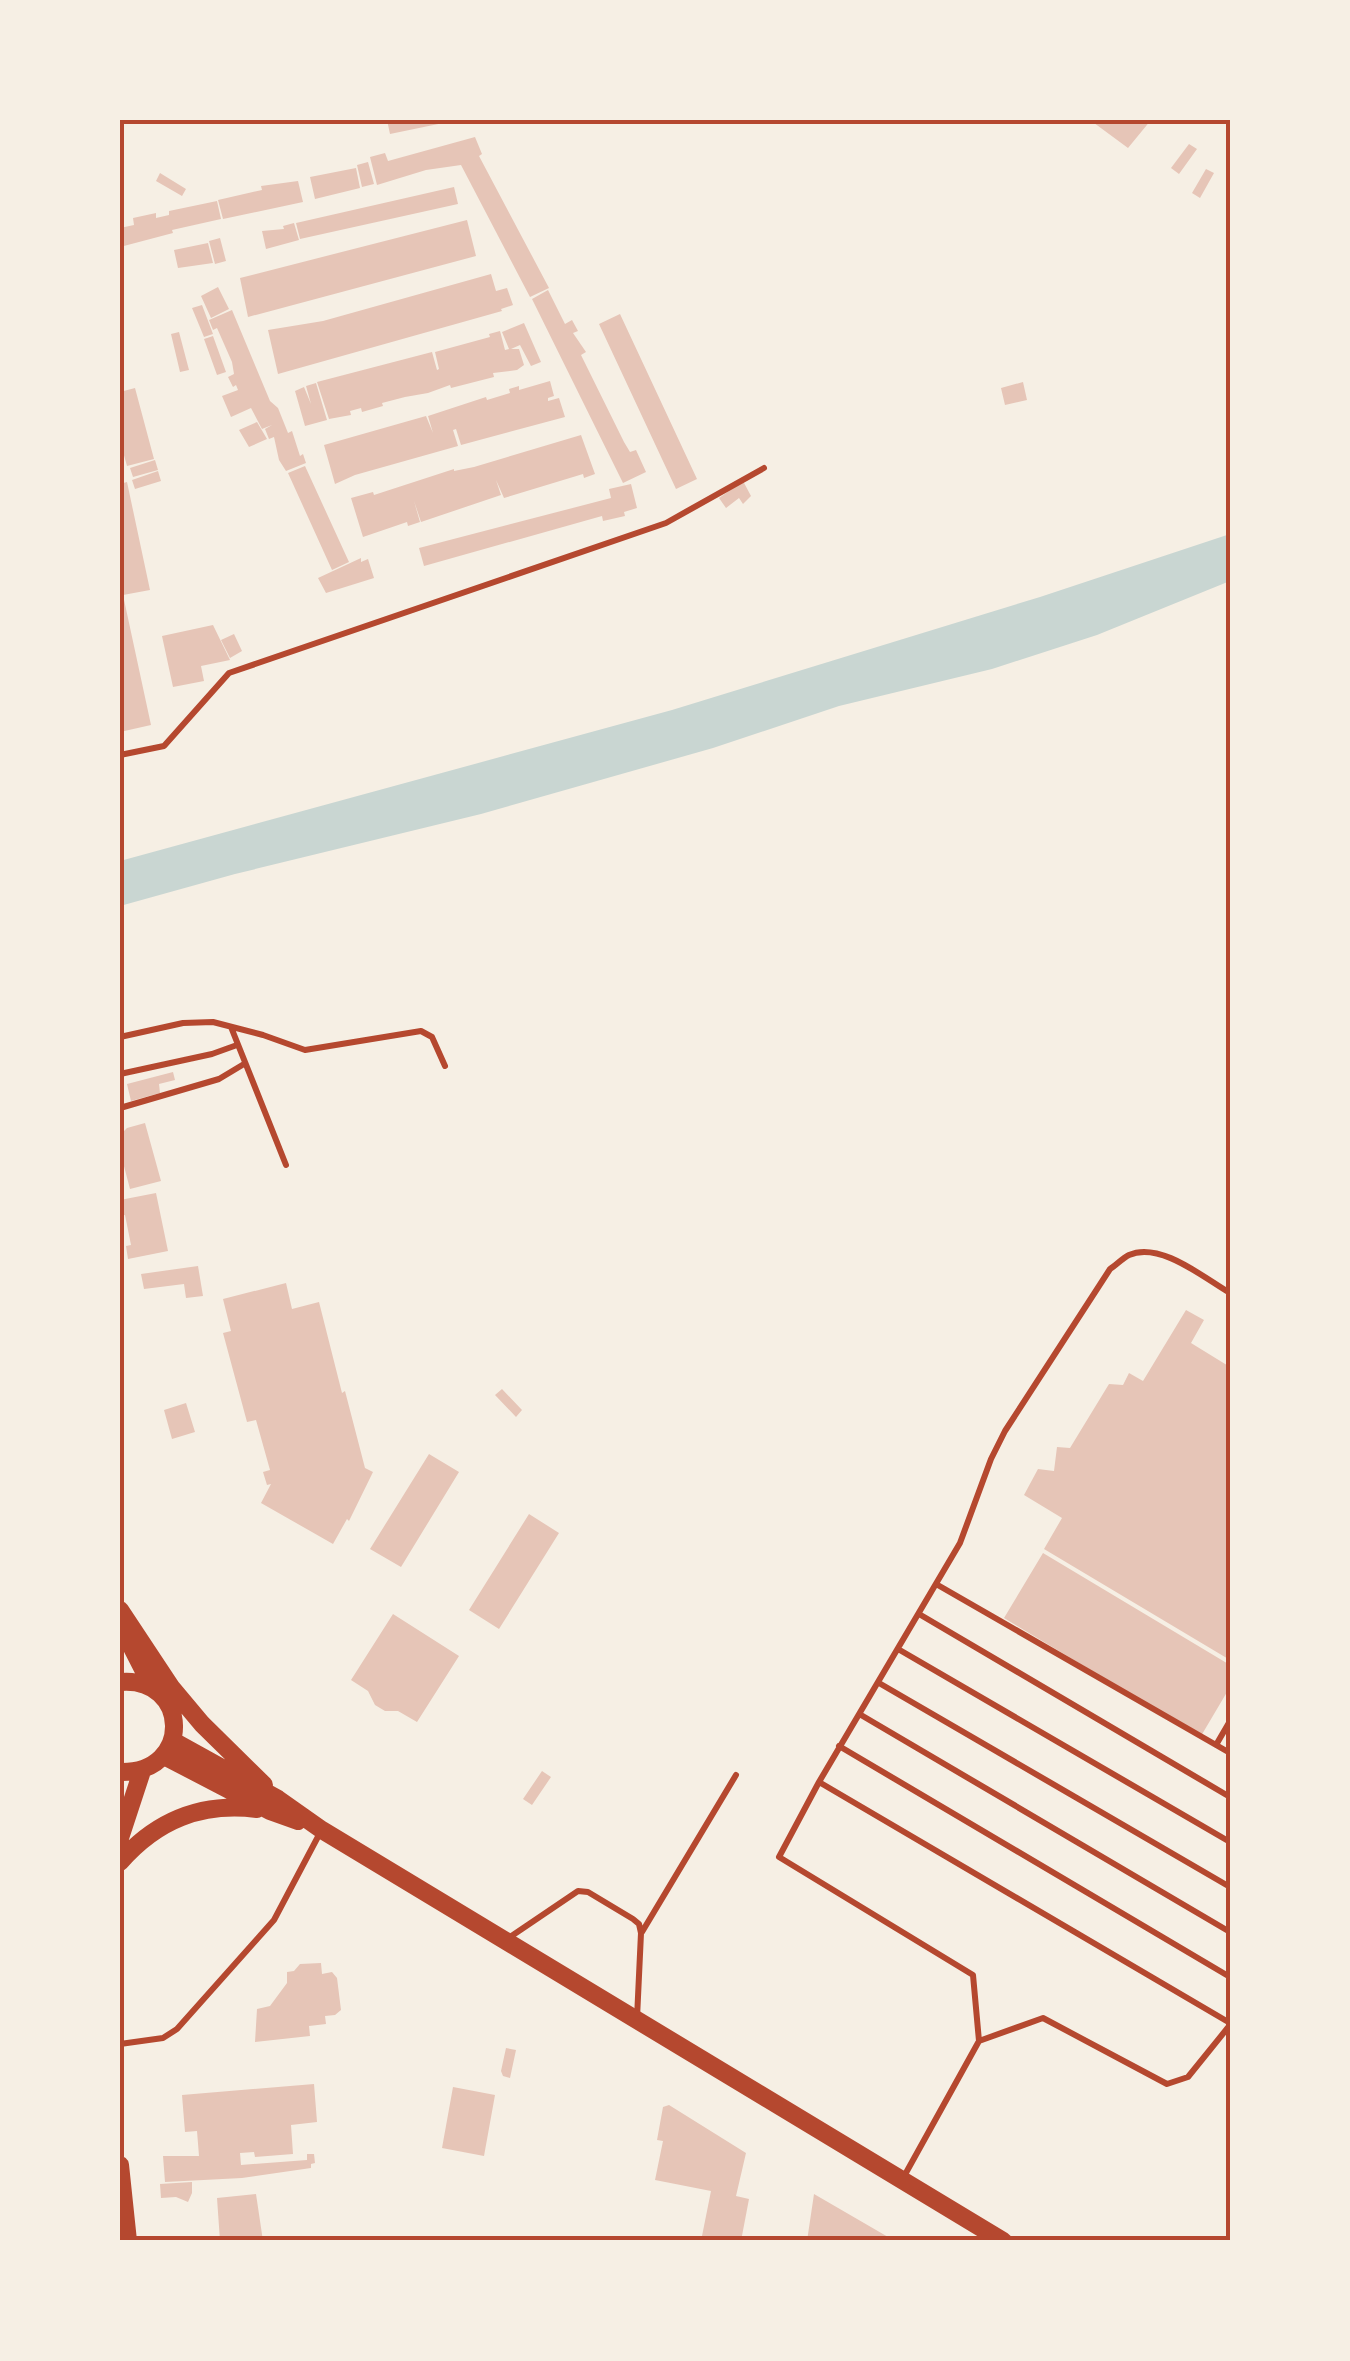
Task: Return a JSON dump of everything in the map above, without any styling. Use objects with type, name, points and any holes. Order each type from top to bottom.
[{"type":"main road","points":[[120,1610],[171,1687],[274,1805]]},
{"type":"main road","points":[[120,1625],[152,1687],[171,1710],[169,1748],[142,1771],[120,1838]]},
{"type":"main road","points":[[120,1682],[152,1687]]},
{"type":"main road","points":[[169,1748],[322,1830],[1003,2241]]},
{"type":"main road","points":[[120,1772],[142,1771]]},
{"type":"main road","points":[[120,1862],[153,1829],[176,1817],[216,1807],[274,1805]]},
{"type":"main road","points":[[120,2164],[128,2241]]},
{"type":"lane","points":[[120,755],[164,746],[229,673],[666,524],[764,468]]},
{"type":"lane","points":[[120,1037],[183,1022],[231,1026],[305,1050],[421,1032],[432,1036],[445,1066]]},
{"type":"lane","points":[[231,1026],[286,1165]]},
{"type":"lane","points":[[120,1074],[237,1045]]},
{"type":"lane","points":[[120,1108],[218,1079],[244,1064]]},
{"type":"lane","points":[[902,2181],[978,2041],[973,1975],[779,1857],[960,1544],[991,1458],[1005,1431],[1110,1269],[1130,1254],[1150,1252],[1230,1292]]},
{"type":"lane","points":[[936,1584],[1230,1753]]},
{"type":"lane","points":[[918,1614],[1230,1798]]},
{"type":"lane","points":[[898,1650],[1230,1842]]},
{"type":"lane","points":[[879,1683],[1230,1888]]},
{"type":"lane","points":[[860,1715],[1230,1932]]},
{"type":"lane","points":[[1216,1744],[1230,1721]]},
{"type":"lane","points":[[840,1746],[1230,1977]]},
{"type":"lane","points":[[637,2021],[641,1933],[736,1775]]},
{"type":"lane","points":[[819,1782],[1230,2024],[1188,2077],[1167,2084],[1042,2018],[978,2041]]},
{"type":"lane","points":[[120,2044],[163,2038],[177,2029],[274,1920],[322,1830]]},
{"type":"lane","points":[[505,1941],[578,1891],[588,1892],[634,1919],[641,1933]]},
{"type":"shaded area","points":[[1230,534],[1230,581],[1097,635],[992,669],[839,706],[713,748],[481,814],[120,906],[120,861],[672,710]]},
{"type":"building","points":[[387,120],[447,120],[448,122],[390,134]]},
{"type":"building","points":[[1090,120],[1151,120],[1128,148]]},
{"type":"building","points":[[475,137],[482,154],[479,156],[549,288],[530,297],[461,165],[426,170],[377,185],[370,157],[385,153],[388,161]]},
{"type":"building","points":[[1189,144],[1197,149],[1179,174],[1171,168]]},
{"type":"building","points":[[368,162],[374,184],[362,187],[357,165]]},
{"type":"building","points":[[356,168],[360,188],[315,199],[310,177]]},
{"type":"building","points":[[1206,169],[1214,173],[1200,198],[1192,193]]},
{"type":"building","points":[[160,173],[186,189],[182,196],[156,181]]},
{"type":"building","points":[[298,181],[303,202],[223,219],[218,200],[262,190],[261,186]]},
{"type":"building","points":[[454,187],[458,204],[300,239],[296,223]]},
{"type":"building","points":[[217,201],[221,219],[120,247],[120,228],[134,225],[133,218],[156,213],[156,218],[169,215],[169,211]]},
{"type":"building","points":[[467,220],[476,256],[248,317],[240,278]]},
{"type":"building","points":[[294,223],[299,240],[266,249],[262,231],[284,229],[283,226]]},
{"type":"building","points":[[220,238],[226,261],[215,264],[209,241]]},
{"type":"building","points":[[208,243],[213,263],[178,268],[174,250]]},
{"type":"building","points":[[491,274],[496,291],[507,288],[513,305],[502,311],[278,374],[268,330],[323,321]]},
{"type":"building","points":[[218,287],[229,309],[211,318],[201,296]]},
{"type":"building","points":[[548,290],[565,324],[572,320],[578,331],[573,333],[586,352],[581,355],[624,442],[630,452],[636,450],[646,472],[623,483],[532,299]]},
{"type":"building","points":[[202,305],[213,334],[204,337],[192,308]]},
{"type":"building","points":[[232,310],[270,401],[278,408],[288,433],[292,431],[306,463],[286,471],[274,437],[269,439],[265,429],[272,425],[262,429],[251,408],[231,417],[222,396],[238,390],[228,377],[234,374],[232,362],[217,328],[213,330],[209,320]]},
{"type":"building","points":[[620,314],[697,479],[676,489],[599,324]]},
{"type":"building","points":[[524,323],[541,362],[531,366],[520,345],[511,349],[519,349],[524,365],[517,370],[493,373],[494,377],[451,388],[450,385],[329,419],[317,382],[432,352],[437,370],[435,352],[500,331],[505,350],[509,349],[502,332]]},
{"type":"building","points":[[179,332],[189,370],[180,372],[171,334]]},
{"type":"building","points":[[213,336],[226,372],[217,375],[204,339]]},
{"type":"building","points":[[550,381],[554,396],[548,401],[559,398],[565,417],[461,445],[456,429],[453,430],[458,446],[335,484],[324,445],[426,416],[433,433],[428,416],[510,393],[509,389],[519,386],[519,390]]},
{"type":"building","points":[[1023,382],[1027,400],[1005,405],[1001,388]]},
{"type":"building","points":[[316,383],[327,420],[305,426],[295,391],[304,387],[311,404],[306,386]]},
{"type":"building","points":[[135,388],[154,459],[127,466],[120,441],[120,392]]},
{"type":"building","points":[[257,422],[267,439],[249,447],[239,430]]},
{"type":"building","points":[[581,435],[595,474],[584,478],[583,474],[504,498],[496,480],[501,495],[421,522],[414,501],[420,522],[408,526],[407,522],[363,537],[351,498],[373,492],[374,495]]},
{"type":"building","points":[[155,460],[158,470],[133,477],[130,468]]},
{"type":"building","points":[[305,466],[349,562],[332,570],[288,473]]},
{"type":"building","points":[[158,471],[161,481],[135,489],[132,480]]},
{"type":"building","points":[[743,481],[751,496],[743,504],[739,498],[726,508],[719,498]]},
{"type":"building","points":[[127,482],[150,590],[123,595],[151,725],[120,732],[120,484]]},
{"type":"building","points":[[631,484],[637,508],[624,512],[625,516],[603,521],[602,516],[424,566],[419,548],[611,498],[609,489]]},
{"type":"building","points":[[361,558],[361,562],[368,559],[374,578],[326,593],[318,578]]},
{"type":"building","points":[[213,625],[230,660],[201,666],[204,681],[173,687],[162,636]]},
{"type":"building","points":[[234,634],[242,651],[230,658],[221,640]]},
{"type":"building","points":[[173,1072],[175,1080],[159,1084],[160,1093],[131,1101],[127,1084]]},
{"type":"building","points":[[145,1123],[161,1181],[130,1189],[120,1135],[127,1128]]},
{"type":"building","points":[[156,1193],[168,1251],[128,1259],[126,1246],[131,1245],[125,1215],[120,1216],[120,1200]]},
{"type":"building","points":[[198,1266],[203,1296],[186,1298],[184,1284],[144,1289],[141,1274]]},
{"type":"building","points":[[286,1283],[292,1309],[319,1302],[365,1468],[373,1472],[333,1544],[261,1503],[271,1484],[267,1485],[263,1472],[270,1470],[256,1420],[247,1422],[223,1333],[231,1331],[223,1299]]},
{"type":"building","points":[[1186,1310],[1204,1320],[1191,1343],[1230,1367],[1230,1660],[1044,1549],[1062,1518],[1024,1495],[1038,1469],[1054,1471],[1057,1447],[1070,1448],[1109,1384],[1123,1385],[1129,1373],[1143,1381]]},
{"type":"building","points":[[502,1389],[522,1410],[516,1417],[495,1395]]},
{"type":"building","points":[[186,1403],[195,1432],[172,1439],[164,1410]]},
{"type":"building","points":[[429,1454],[459,1472],[401,1567],[370,1549]]},
{"type":"building","points":[[529,1514],[559,1533],[499,1629],[469,1610]]},
{"type":"building","points":[[1043,1553],[1230,1665],[1230,1687],[1201,1736],[1004,1618]]},
{"type":"building","points":[[393,1614],[459,1656],[417,1722],[398,1711],[385,1711],[375,1705],[368,1691],[351,1680]]},
{"type":"building","points":[[542,1771],[551,1777],[532,1805],[523,1799]]},
{"type":"building","points":[[321,1963],[322,1974],[332,1972],[337,1978],[341,2010],[325,2016],[326,2024],[309,2026],[310,2036],[255,2042],[257,2009],[270,2006],[287,1983],[287,1972],[300,1964]]},
{"type":"building","points":[[506,2048],[516,2050],[510,2078],[501,2071]]},
{"type":"building","points":[[314,2084],[317,2122],[291,2125],[293,2154],[255,2157],[254,2152],[240,2153],[241,2165],[307,2160],[307,2154],[314,2154],[311,2168],[242,2178],[165,2182],[163,2156],[199,2156],[197,2131],[185,2132],[182,2095]]},
{"type":"building","points":[[453,2087],[495,2095],[484,2156],[442,2148]]},
{"type":"building","points":[[669,2105],[746,2153],[736,2196],[749,2199],[741,2241],[701,2241],[711,2191],[655,2180],[663,2141],[657,2140],[663,2107]]},
{"type":"building","points":[[192,2182],[188,2202],[176,2197],[161,2198],[160,2184]]},
{"type":"building","points":[[256,2194],[263,2241],[220,2241],[217,2198]]},
{"type":"building","points":[[814,2194],[895,2241],[807,2241]]}]
